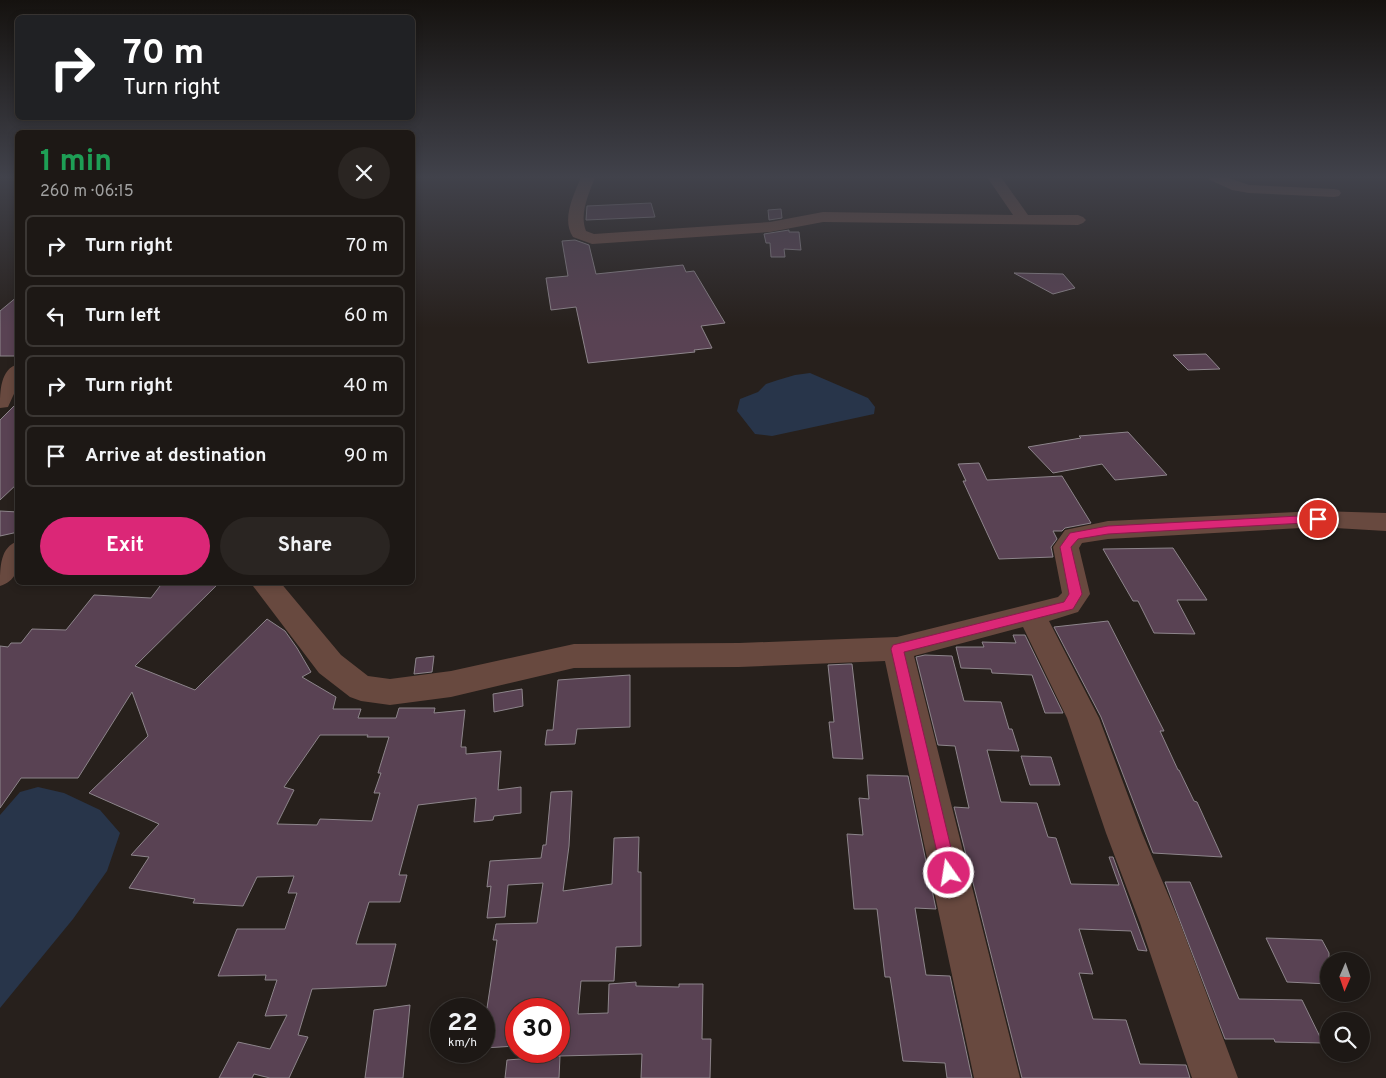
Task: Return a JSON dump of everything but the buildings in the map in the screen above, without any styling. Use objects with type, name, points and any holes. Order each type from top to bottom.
[{"type":"street","points":[[575,227],[579,234],[592,239],[765,227]]},
{"type":"street","points":[[1,394],[15,374]]},
{"type":"street","points":[[266,585],[330,664],[361,688],[390,692],[451,684],[574,656],[739,655],[897,649],[1068,605],[1076,594],[1066,547],[1074,536],[1108,530],[1318,519],[1386,522]]},
{"type":"street","points":[[0,552],[15,550]]},
{"type":"street","points":[[0,576],[15,554]]},
{"type":"street","points":[[1031,614],[1083,718],[1124,833],[1160,923],[1215,1078]]},
{"type":"street","points":[[897,649],[997,1078]]},
{"type":"water","points":[[810,373],[868,398],[875,407],[874,414],[772,436],[755,434],[737,411],[740,399],[758,392],[766,384],[795,375]]},
{"type":"water","points":[[38,787],[64,793],[100,810],[120,833],[107,871],[73,919],[0,1008],[0,815],[20,792]]},
{"type":"route","points":[[949,873],[897,649],[1068,605],[1076,594],[1066,547],[1074,536],[1108,530],[1318,519]]}]
